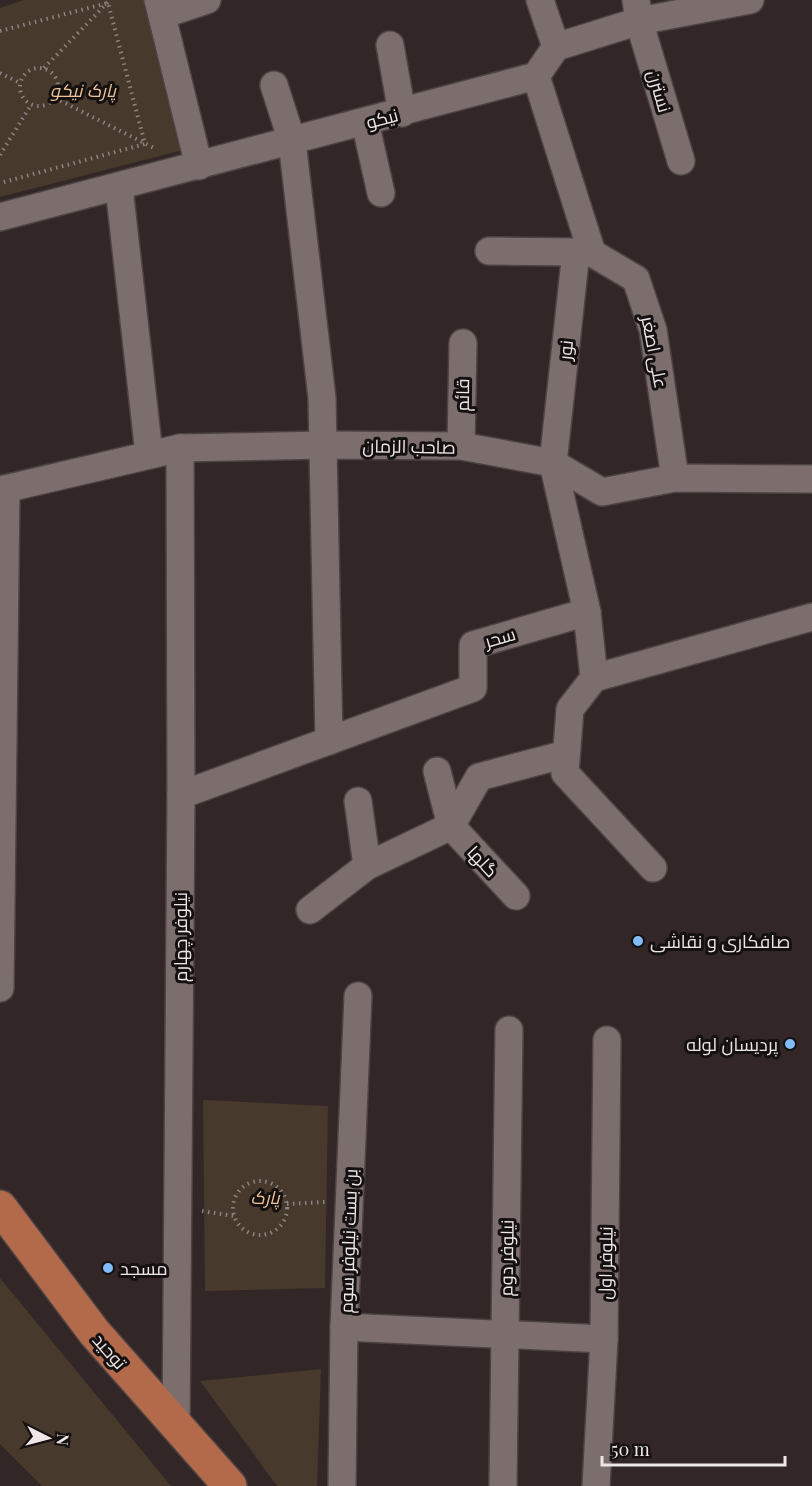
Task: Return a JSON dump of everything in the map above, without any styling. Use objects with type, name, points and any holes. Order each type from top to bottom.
[{"type":"main road","name":"توحید","points":[[0,1207],[94,1332],[230,1486]]},
{"type":"street","points":[[200,166],[160,8],[207,0]]},
{"type":"street","points":[[540,0],[556,47]]},
{"type":"street","points":[[489,251],[584,253],[536,76],[556,47],[638,10],[750,0]]},
{"type":"street","name":"نسترن","points":[[638,10],[681,162]]},
{"type":"street","points":[[390,45],[402,113]]},
{"type":"street","name":"نیکو","points":[[0,218],[536,76]]},
{"type":"street","points":[[274,85],[292,141],[322,398],[329,741]]},
{"type":"street","points":[[365,122],[381,193]]},
{"type":"street","points":[[119,186],[149,454]]},
{"type":"street","name":"نور","points":[[584,253],[553,463],[587,612]]},
{"type":"street","name":"علی اصغر","points":[[584,253],[636,279],[653,330],[675,478]]},
{"type":"street","name":"قائم","points":[[461,446],[463,343]]},
{"type":"street","name":"صاحب الزمان","points":[[3,489],[180,448],[324,445],[461,446],[553,463],[602,492],[675,478],[812,479]]},
{"type":"street","name":"نیلوفر چهارم","points":[[176,1427],[181,795],[180,448]]},
{"type":"street","points":[[0,988],[3,489]]},
{"type":"street","points":[[587,612],[594,678]]},
{"type":"street","name":"سحر","points":[[181,795],[473,688],[473,645],[587,612]]},
{"type":"street","points":[[653,868],[565,773],[570,709],[594,678],[812,617]]},
{"type":"street","points":[[310,910],[367,866],[451,826],[479,777],[566,754]]},
{"type":"street","points":[[437,771],[451,826]]},
{"type":"street","points":[[358,801],[367,866]]},
{"type":"street","name":"گلها","points":[[451,826],[516,896]]},
{"type":"street","name":"بن بست نیلوفر سوم","points":[[342,1486],[344,1327],[358,996]]},
{"type":"street","name":"نیلوفر دوم","points":[[503,1486],[509,1030]]},
{"type":"street","name":"نیلوفر اول","points":[[596,1486],[604,1339],[607,1040]]},
{"type":"street","points":[[344,1327],[604,1339]]},
{"type":"path","points":[[0,31],[109,1]]},
{"type":"path","points":[[44,68],[109,1]]},
{"type":"path","points":[[109,1],[145,144]]},
{"type":"path","points":[[32,68],[44,68],[50,70],[58,80],[58,93],[44,106],[31,105],[22,96],[20,83],[32,68]]},
{"type":"path","points":[[0,73],[20,83]]},
{"type":"path","points":[[54,98],[145,144],[200,166]]},
{"type":"path","points":[[0,155],[31,105]]},
{"type":"path","points":[[0,183],[145,144]]},
{"type":"path","points":[[254,1181],[262,1181],[278,1188],[286,1204],[283,1221],[270,1233],[252,1234],[244,1230],[234,1216],[233,1207],[239,1190],[254,1181]]},
{"type":"path","points":[[286,1204],[349,1201]]},
{"type":"green space","name":"پارک نیکو","points":[[24,0],[144,0],[187,149],[0,197],[0,8]]},
{"type":"green space","name":"پارک","points":[[203,1100],[328,1106],[325,1288],[205,1291]]},
{"type":"green space","points":[[0,1278],[171,1486],[42,1486],[0,1444]]},
{"type":"green space","points":[[321,1369],[317,1486],[277,1486],[200,1381]]},
{"type":"place","name":"صافکاری و نقاشی","points":[[638,941]]},
{"type":"place","name":"پردیسان لوله","points":[[790,1044]]},
{"type":"place","name":"مسجد","points":[[108,1268]]}]
